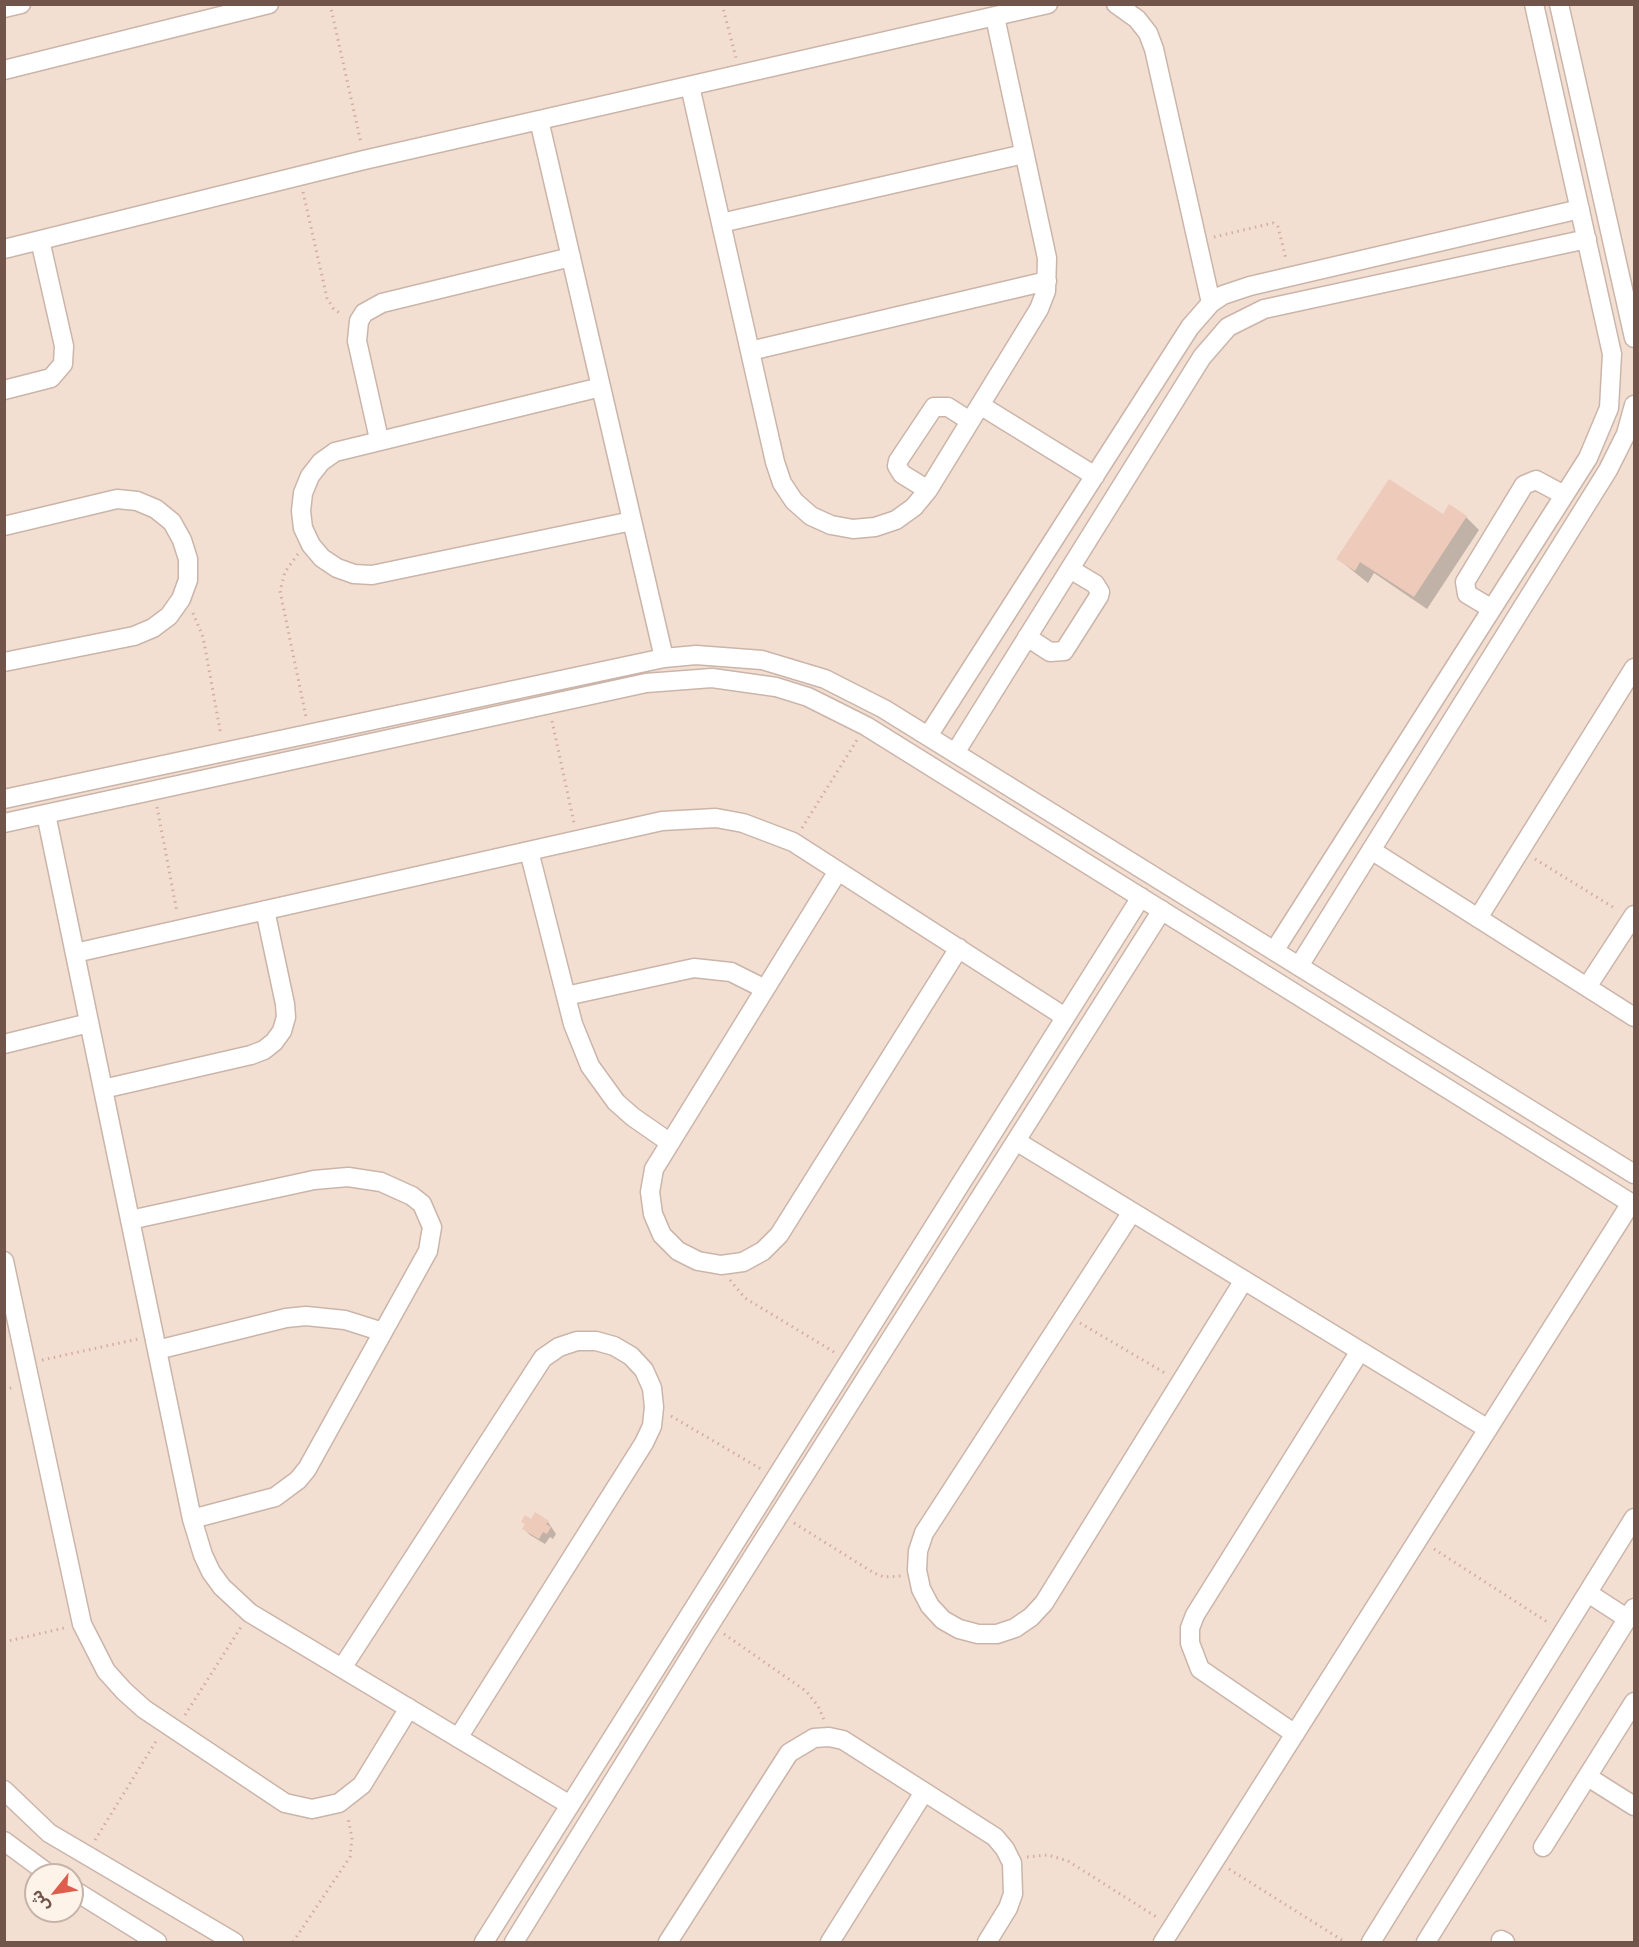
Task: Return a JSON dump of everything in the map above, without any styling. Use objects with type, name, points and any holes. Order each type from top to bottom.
[{"type":"street","points":[[4,8],[21,4]]},
{"type":"street","points":[[4,70],[269,4]]},
{"type":"street","points":[[4,249],[364,160],[1048,4]]},
{"type":"street","points":[[1116,4],[1137,19],[1148,33],[1154,49],[1211,303]]},
{"type":"street","points":[[1274,951],[1597,442],[1606,417],[1612,390],[1612,354],[1534,4]]},
{"type":"street","points":[[1559,4],[1628,282],[1635,338]]},
{"type":"street","points":[[690,86],[782,483],[795,501],[811,516],[831,525],[853,529],[875,527],[896,520],[914,507],[928,490],[1039,309],[1047,281],[1047,258],[995,17]]},
{"type":"street","points":[[539,120],[664,658]]},
{"type":"street","points":[[721,223],[1024,154]]},
{"type":"street","points":[[928,736],[1190,327],[1211,303],[1236,289],[1580,208]]},
{"type":"street","points":[[955,753],[1202,357],[1213,341],[1237,321],[1264,309],[1587,239]]},
{"type":"street","points":[[4,390],[51,378],[63,364],[64,346],[40,240]]},
{"type":"street","points":[[379,440],[357,341],[359,321],[372,306],[571,257]]},
{"type":"street","points":[[750,351],[1047,281]]},
{"type":"street","points":[[601,387],[335,452],[321,462],[310,476],[303,493],[301,511],[303,528],[311,544],[322,558],[337,568],[354,574],[372,575],[632,521]]},
{"type":"street","points":[[980,405],[1095,476]]},
{"type":"street","points":[[1299,966],[1608,470],[1626,434],[1635,405]]},
{"type":"street","points":[[928,490],[902,474],[897,466],[898,461],[934,407],[948,407],[970,421]]},
{"type":"street","points":[[1492,609],[1467,594],[1465,582],[1524,485],[1536,480],[1564,495]]},
{"type":"street","points":[[4,526],[117,498],[137,501],[164,516],[183,540],[188,559],[188,580],[181,599],[169,616],[153,628],[134,636],[4,662]]},
{"type":"street","points":[[1027,637],[1050,652],[1064,651],[1099,596],[1100,592],[1095,584],[1070,569]]},
{"type":"street","points":[[4,798],[664,658],[729,656],[794,668],[855,692],[1635,1174]]},
{"type":"street","points":[[1478,918],[1635,668]]},
{"type":"street","points":[[4,823],[646,683],[712,678],[744,681],[797,693],[838,710],[866,726],[1633,1204],[1168,1935]]},
{"type":"street","points":[[46,814],[192,1519],[203,1555],[222,1587],[250,1612],[570,1805]]},
{"type":"street","points":[[75,953],[662,820],[689,818],[743,823],[793,842],[1065,1017]]},
{"type":"street","points":[[1371,850],[1635,1017]]},
{"type":"street","points":[[529,851],[580,1046],[602,1085],[633,1117],[669,1142]]},
{"type":"street","points":[[838,871],[669,1142],[654,1170],[650,1192],[653,1214],[662,1235],[678,1251],[698,1262],[721,1265],[743,1262],[763,1251],[779,1235],[959,948]]},
{"type":"street","points":[[484,1942],[1141,897]]},
{"type":"street","points":[[103,1089],[251,1055],[264,1050],[274,1042],[282,1031],[286,1017],[265,910]]},
{"type":"street","points":[[516,1942],[707,1629],[1162,910]]},
{"type":"street","points":[[1587,987],[1633,917]]},
{"type":"street","points":[[566,996],[694,968],[731,972],[765,989]]},
{"type":"street","points":[[4,1044],[89,1023]]},
{"type":"street","points":[[1016,1141],[1488,1429]]},
{"type":"street","points":[[130,1220],[330,1177],[364,1178],[397,1188],[422,1204],[429,1215],[432,1239],[307,1469],[298,1480],[275,1497],[192,1519]]},
{"type":"street","points":[[1132,1212],[924,1533],[918,1551],[917,1570],[921,1589],[930,1606],[943,1620],[959,1629],[978,1634],[997,1634],[1015,1628],[1031,1617],[1044,1603],[1244,1280]]},
{"type":"street","points":[[4,1261],[81,1623],[106,1671],[124,1691],[172,1727],[285,1803],[312,1809],[339,1803],[362,1785],[409,1708]]},
{"type":"street","points":[[155,1343],[306,1316],[345,1320],[383,1332]]},
{"type":"street","points":[[868,1331],[888,1343]]},
{"type":"street","points":[[342,1668],[543,1358],[559,1347],[577,1341],[596,1341],[615,1346],[631,1356],[644,1370],[652,1388],[654,1407],[652,1426],[644,1443],[458,1738]]},
{"type":"street","points":[[1294,1734],[1200,1669],[1190,1643],[1190,1628],[1195,1615],[1360,1351]]},
{"type":"street","points":[[1371,1942],[1635,1518]]},
{"type":"street","points":[[1426,1942],[1631,1613],[1588,1593]]},
{"type":"street","points":[[685,1622],[707,1629]]},
{"type":"street","points":[[1543,1847],[1635,1702]]},
{"type":"street","points":[[668,1942],[789,1753],[814,1738],[829,1737],[843,1740],[995,1837],[1012,1863],[1013,1894],[1008,1908],[987,1942]]},
{"type":"street","points":[[1588,1777],[1635,1806]]},
{"type":"street","points":[[4,1790],[49,1833],[234,1942]]},
{"type":"street","points":[[830,1942],[924,1792]]},
{"type":"street","points":[[4,1841],[34,1863]]},
{"type":"street","points":[[84,1896],[157,1942]]},
{"type":"path","points":[[330,4],[364,160]]},
{"type":"path","points":[[722,4],[740,75]]},
{"type":"path","points":[[299,176],[327,298],[333,308],[359,321]]},
{"type":"path","points":[[1198,241],[1273,223],[1278,227],[1290,276]]},
{"type":"path","points":[[309,733],[280,591],[285,572],[296,556],[311,544]]},
{"type":"path","points":[[181,599],[195,616],[203,637],[224,752]]},
{"type":"path","points":[[548,705],[577,840]]},
{"type":"path","points":[[793,842],[866,726]]},
{"type":"path","points":[[154,790],[180,929]]},
{"type":"path","points":[[1521,850],[1633,917]]},
{"type":"path","points":[[721,1265],[735,1288],[745,1298],[849,1361]]},
{"type":"path","points":[[1066,1314],[1180,1382]]},
{"type":"path","points":[[26,1363],[155,1343]]},
{"type":"path","points":[[654,1407],[775,1478]]},
{"type":"path","points":[[780,1514],[874,1573],[896,1577],[917,1570]]},
{"type":"path","points":[[1418,1539],[1564,1632]]},
{"type":"path","points":[[85,1855],[250,1612]]},
{"type":"path","points":[[4,1642],[81,1623]]},
{"type":"path","points":[[707,1629],[806,1691],[818,1706],[829,1737]]},
{"type":"path","points":[[294,1942],[350,1857],[352,1838],[349,1820],[339,1803]]},
{"type":"path","points":[[1012,1863],[1028,1857],[1047,1855],[1068,1861],[1168,1935]]},
{"type":"path","points":[[1215,1860],[1345,1942]]},
{"type":"shaded area","points":[[4,5],[1634,5],[1634,1942],[5,1942]]},
{"type":"building","points":[[1389,479],[1443,514],[1449,504],[1467,516],[1414,597],[1360,562],[1355,571],[1336,559]]},
{"type":"building","points":[[535,1512],[549,1521],[546,1524],[551,1527],[547,1534],[543,1532],[539,1539],[522,1529],[525,1524],[521,1522],[525,1515],[531,1519]]}]
